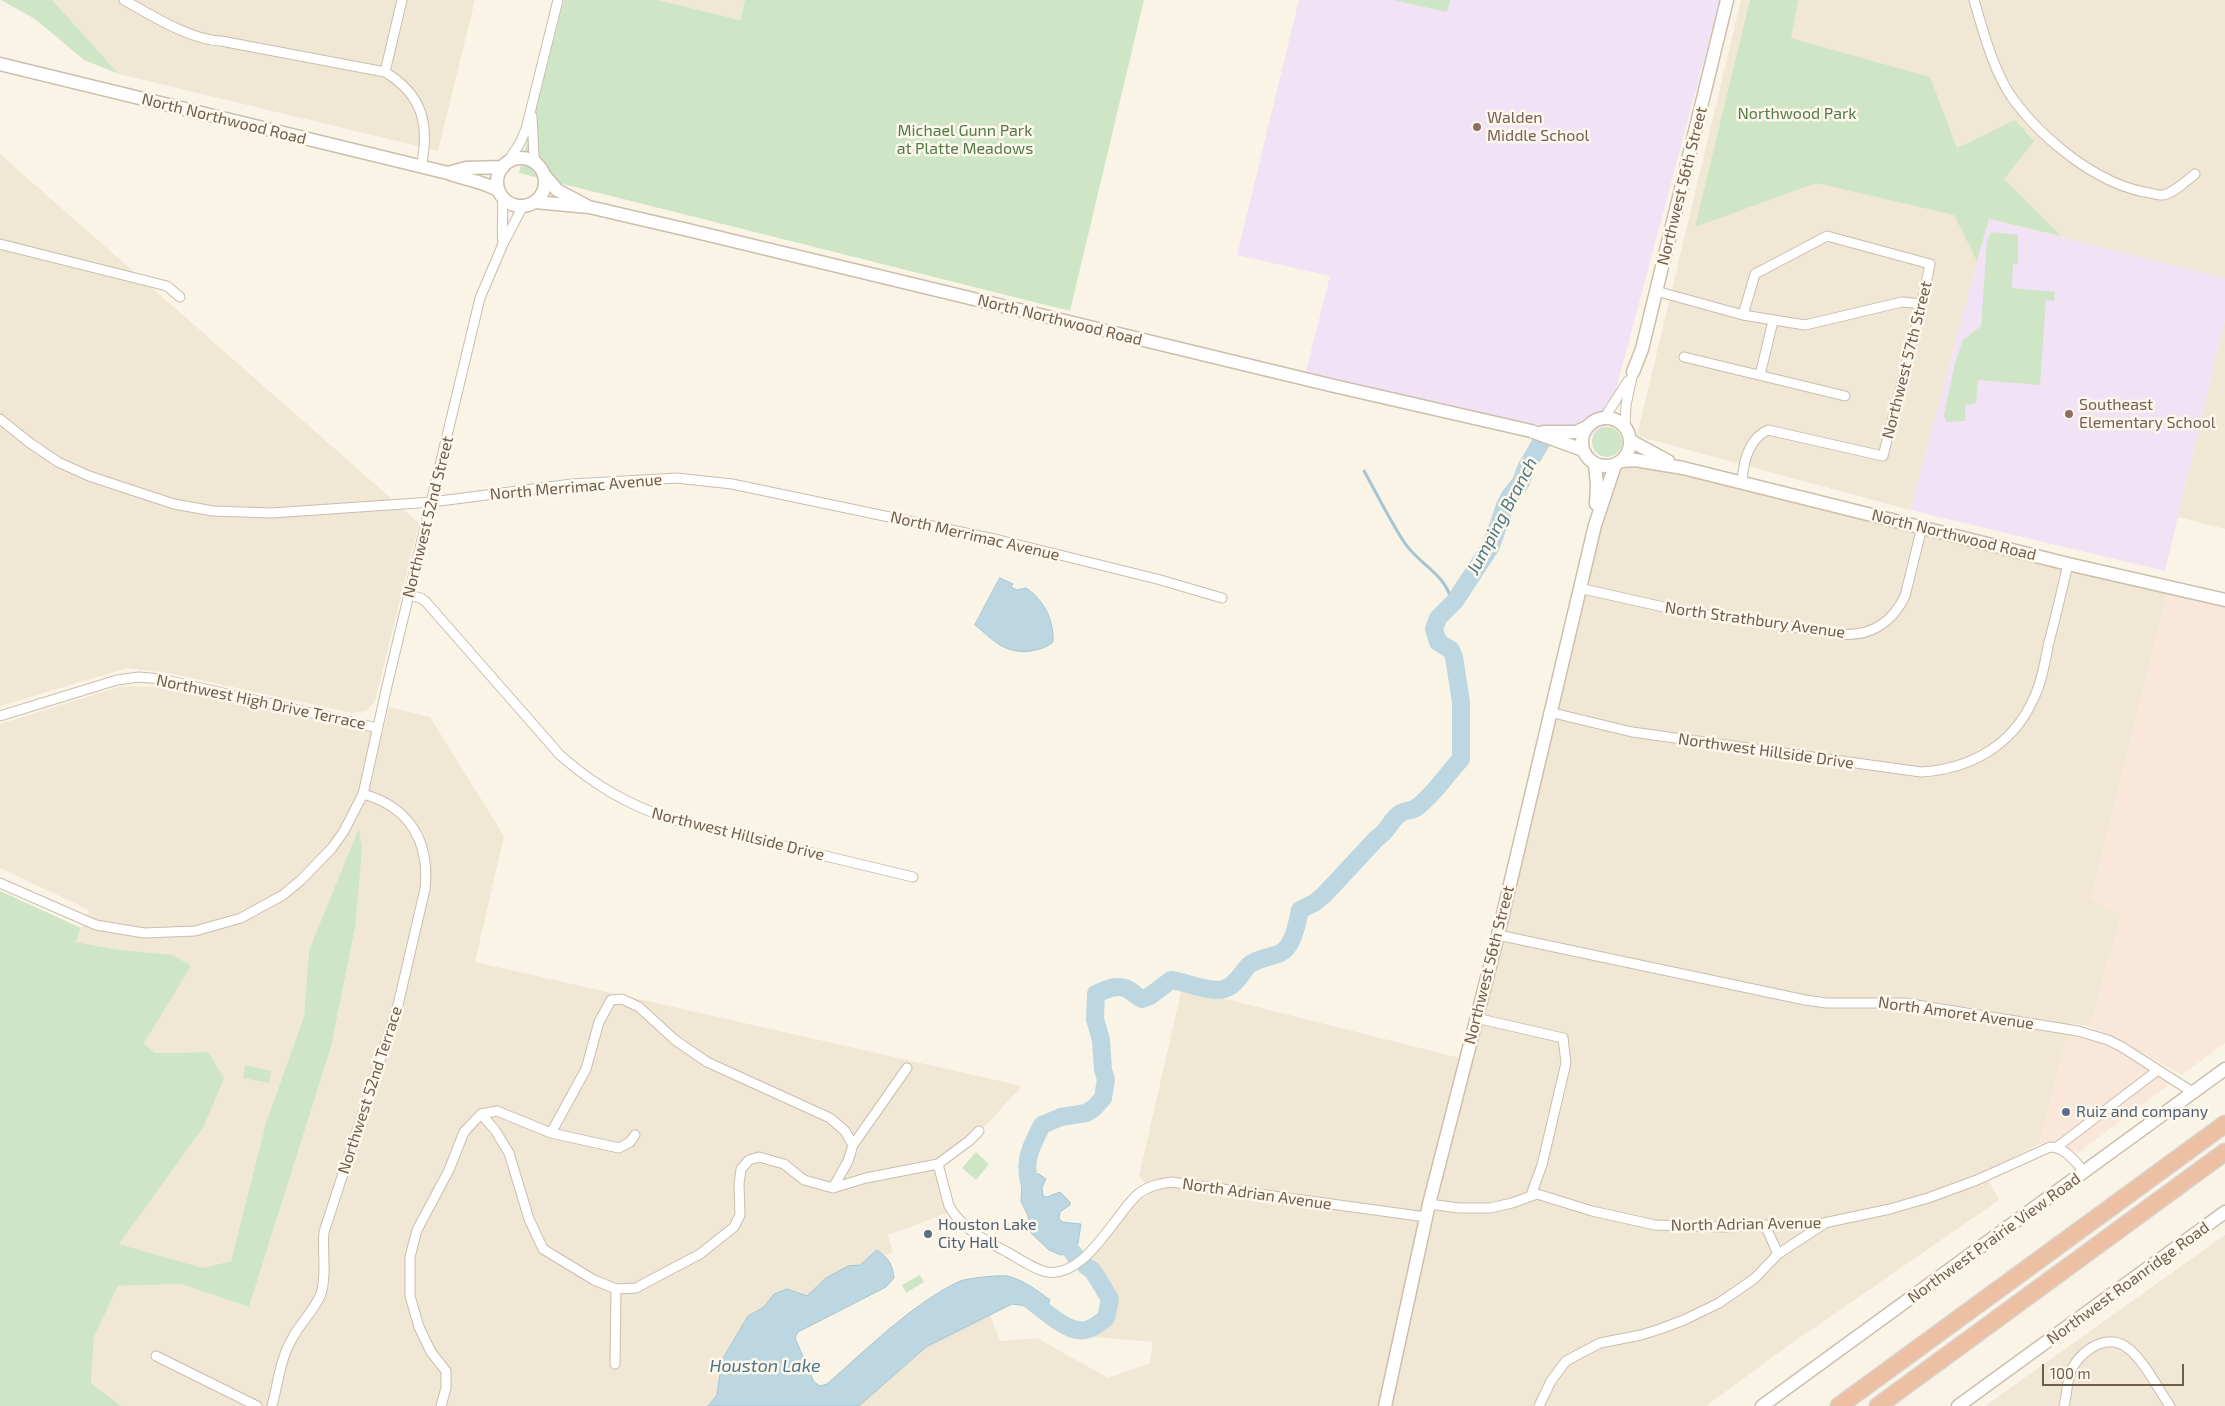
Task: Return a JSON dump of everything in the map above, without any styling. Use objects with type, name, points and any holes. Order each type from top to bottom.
[{"type":"highway","points":[[1838,1406],[2225,1124]]},
{"type":"highway","points":[[1878,1406],[2225,1152]]},
{"type":"street","points":[[124,0],[163,21],[209,40],[221,40],[385,72],[400,81],[419,106],[426,140],[422,167]]},
{"type":"street","points":[[385,72],[402,0]]},
{"type":"street","points":[[531,108],[534,156],[545,176],[544,190],[529,204],[511,204],[500,194],[498,180],[505,165],[520,143],[531,108],[558,0]]},
{"type":"street","name":"Northwest 56th Street","points":[[1625,426],[1626,405],[1642,349],[1727,0]]},
{"type":"street","points":[[1974,0],[1988,48],[2012,98],[2046,137],[2096,174],[2137,190],[2163,195],[2181,186],[2195,174]]},
{"type":"street","name":"North Northwood Road","points":[[0,64],[448,173],[472,181],[486,183],[500,194]]},
{"type":"street","points":[[505,165],[513,160],[526,158],[537,164]]},
{"type":"street","name":"North Northwood Road","points":[[448,173],[466,168],[505,165]]},
{"type":"street","name":"North Northwood Road","points":[[545,176],[557,190],[590,207],[1531,431],[1583,450]]},
{"type":"street","name":"Northwest 52nd Street","points":[[500,194],[503,205],[501,230],[503,244]]},
{"type":"street","name":"North Northwood Road","points":[[529,204],[574,208],[590,207]]},
{"type":"street","name":"Northwest 52nd Street","points":[[0,883],[96,925],[144,933],[195,931],[241,918],[261,908],[301,880],[332,848],[344,831],[363,794],[408,595],[480,298],[503,244],[529,204]]},
{"type":"street","name":"Northwest 57th Street","points":[[1742,483],[1743,469],[1750,447],[1755,438],[1768,430],[1883,456],[1922,304],[1930,264],[1827,236],[1755,274],[1743,314]]},
{"type":"street","points":[[0,244],[167,286],[180,297]]},
{"type":"street","points":[[1656,291],[1773,321],[1805,325],[1902,302],[1922,304]]},
{"type":"street","points":[[1760,375],[1773,321]]},
{"type":"street","points":[[1684,357],[1845,396]]},
{"type":"street","name":"Northwest 56th Street","points":[[1605,418],[1634,372]]},
{"type":"street","points":[[1605,418],[1619,421],[1625,426],[1631,441],[1630,448],[1618,463],[1601,466],[1590,460],[1583,450],[1582,442],[1587,427],[1598,419],[1605,418]]},
{"type":"street","name":"North Merrimac Avenue","points":[[0,419],[58,462],[121,488],[174,504],[212,511],[272,513],[432,502],[572,484],[676,478],[732,484],[999,540],[1157,579],[1222,598]]},
{"type":"street","name":"North Northwood Road","points":[[1531,431],[1576,432],[1587,427]]},
{"type":"street","name":"North Northwood Road","points":[[1631,441],[1683,468]]},
{"type":"street","name":"North Northwood Road","points":[[1618,463],[1635,460],[1683,468],[2068,564],[2225,600]]},
{"type":"street","name":"Northwest 56th Street","points":[[1385,1406],[1429,1204],[1498,935],[1579,588],[1595,525],[1618,463]]},
{"type":"street","name":"Northwest 56th Street","points":[[1595,464],[1597,485],[1595,525]]},
{"type":"street","name":"North Strathbury Avenue","points":[[1579,588],[1677,610],[1840,634],[1862,634],[1882,626],[1893,616],[1901,604],[1905,596],[1922,527]]},
{"type":"street","name":"Northwest Hillside Drive","points":[[1550,712],[1632,732],[1921,772],[1954,768],[1983,756],[2005,740],[2016,728],[2034,699],[2068,564]]},
{"type":"street","name":"Northwest Hillside Drive","points":[[408,595],[421,598],[426,602],[560,755],[608,792],[632,805],[671,819],[913,877]]},
{"type":"street","name":"Northwest High Drive Terrace","points":[[0,716],[117,680],[140,677],[162,679],[378,728]]},
{"type":"street","name":"Northwest 52nd Terrace","points":[[272,1406],[290,1341],[311,1312],[321,1292],[324,1270],[324,1232],[398,1005],[425,889],[427,870],[425,855],[414,829],[399,810],[363,794]]},
{"type":"street","name":"North Amoret Avenue","points":[[1498,935],[1805,1000],[1834,1003],[1904,1003],[2078,1031],[2115,1044],[2194,1093]]},
{"type":"street","points":[[551,1133],[586,1069],[599,1022],[612,1000],[622,999],[639,1007],[675,1040],[707,1062],[830,1118],[845,1131],[853,1145]]},
{"type":"street","points":[[1476,1018],[1563,1038],[1566,1063],[1542,1165],[1530,1195]]},
{"type":"street","points":[[833,1188],[848,1161],[853,1145],[907,1068]]},
{"type":"street","name":"Northwest Prairie View Road","points":[[1762,1406],[2225,1069]]},
{"type":"street","name":"North Adrian Avenue","points":[[1429,1204],[1459,1208],[1490,1208],[1512,1203],[1530,1195],[1544,1195],[1592,1210],[1655,1225],[1824,1223],[1890,1209],[1928,1198],[1977,1180],[2044,1149],[2057,1147],[2158,1070]]},
{"type":"street","points":[[441,1406],[446,1388],[446,1370],[431,1352],[419,1327],[410,1296],[410,1257],[417,1230],[449,1170],[464,1132],[481,1114],[497,1111],[551,1133],[619,1148],[630,1142],[635,1135]]},
{"type":"street","points":[[481,1114],[495,1130],[509,1153],[529,1219],[543,1249],[594,1280],[616,1289],[636,1288],[700,1254],[734,1228],[740,1215],[739,1184],[742,1169],[749,1160],[758,1158],[784,1164],[804,1180],[833,1188],[866,1178],[938,1164],[969,1141],[979,1130]]},
{"type":"street","points":[[2057,1147],[2085,1172]]},
{"type":"street","name":"North Adrian Avenue","points":[[938,1164],[949,1206],[953,1213],[974,1234],[1044,1271],[1062,1271],[1074,1267],[1089,1254],[1137,1195],[1152,1186],[1171,1182],[1426,1217]]},
{"type":"street","name":"Northwest Roanridge Road","points":[[1958,1406],[2225,1212]]},
{"type":"street","points":[[1539,1406],[1551,1381],[1566,1361],[1600,1343],[1641,1335],[1700,1313],[1743,1288],[1778,1254],[1824,1223]]},
{"type":"street","points":[[1765,1225],[1778,1254]]},
{"type":"street","points":[[614,1364],[616,1289]]},
{"type":"street","points":[[2064,1406],[2072,1369],[2087,1350],[2107,1340],[2114,1341],[2131,1350],[2170,1406]]},
{"type":"street","points":[[156,1356],[257,1406]]},
{"type":"shaded area","points":[[52,0],[475,0],[438,151],[119,74]]},
{"type":"shaded area","points":[[658,0],[745,0],[740,20]]},
{"type":"shaded area","name":"Walden Middle School","points":[[1299,0],[1720,0],[1603,438],[1304,379],[1330,276],[1237,255]]},
{"type":"shaded area","points":[[1741,0],[2225,0],[2225,278],[1989,219],[1910,510],[1637,436]]},
{"type":"shaded area","points":[[0,154],[419,523],[375,701],[367,711],[352,713],[168,673],[127,668],[0,706]]},
{"type":"shaded area","name":"Southeast Elementary School","points":[[1989,219],[2225,278],[2225,319],[2165,571],[1910,510]]},
{"type":"shaded area","points":[[2225,319],[2225,529],[2178,517]]},
{"type":"shaded area","points":[[1629,465],[1650,466],[2167,593],[2091,900],[2121,915],[2090,1027],[2071,1023],[2039,1144],[1984,1172],[1999,1200],[1782,1350],[1706,1406],[1391,1406],[1444,1174],[1603,515],[1619,470]]},
{"type":"shaded area","points":[[2167,593],[2225,605],[2225,1043],[2182,1075],[2127,1044],[2090,1027],[2121,915],[2091,900]]},
{"type":"shaded area","points":[[163,686],[383,733],[389,707],[430,717],[504,836],[475,962],[1022,1086],[988,1123],[937,1162],[935,1169],[947,1213],[888,1235],[893,1252],[885,1255],[877,1250],[860,1265],[848,1266],[826,1278],[807,1296],[787,1289],[774,1294],[764,1307],[748,1316],[722,1360],[717,1395],[708,1406],[121,1406],[91,1383],[94,1337],[118,1286],[181,1284],[249,1307],[331,1047],[355,928],[359,829],[309,950],[304,1016],[266,1123],[231,1261],[203,1268],[119,1244],[203,1128],[208,1052],[155,1053],[144,1043],[119,950],[76,942],[89,910],[0,868],[0,724],[119,687]]},
{"type":"shaded area","points":[[1182,988],[1460,1058],[1380,1406],[859,1406],[926,1347],[990,1315],[1000,1341],[1037,1338],[1108,1378],[1150,1363],[1153,1342],[1094,1337],[1106,1329],[1112,1321],[1117,1302],[1114,1292],[1107,1282],[1088,1262],[1137,1203],[1152,1191],[1139,1176]]},
{"type":"shaded area","points":[[2068,1033],[2108,1046],[2161,1075],[2170,1084],[2078,1153],[2057,1143],[2039,1144]]},
{"type":"shaded area","points":[[2225,1235],[2225,1406],[1985,1406]]},
{"type":"green space","points":[[1,0],[52,0],[119,74],[84,60],[35,19]]},
{"type":"green space","name":"Michael Gunn Park at Platte Meadows","points":[[564,0],[658,0],[740,20],[745,0],[1144,0],[1070,311],[519,173]]},
{"type":"green space","points":[[1393,0],[1450,0],[1447,12]]},
{"type":"green space","name":"Northwood Park","points":[[1750,0],[1798,0],[1791,38],[1930,77],[1957,148],[2015,120],[2034,141],[2004,179],[2061,236],[1989,219],[1977,261],[1954,215],[1816,183],[1695,227]]},
{"type":"green space","points":[[1992,232],[2018,235],[2018,264],[2013,264],[2012,288],[2055,292],[2054,301],[2046,300],[2040,385],[1978,380],[1976,403],[1965,405],[1965,421],[1946,422],[1944,415],[1955,363],[1963,340],[1981,326],[1987,240]]},
{"type":"green space","points":[[1607,427],[1618,431],[1622,442],[1618,453],[1607,457],[1596,453],[1592,442],[1596,431]]},
{"type":"green space","points":[[359,828],[362,850],[355,928],[331,1047],[249,1307],[181,1284],[118,1286],[94,1337],[91,1383],[121,1406],[0,1406],[0,891],[81,928],[76,942],[119,950],[173,955],[191,966],[144,1043],[155,1053],[208,1052],[224,1078],[203,1128],[119,1244],[203,1268],[231,1261],[266,1123],[304,1016],[309,950]]},
{"type":"green space","points":[[245,1065],[271,1071],[269,1083],[243,1078]]},
{"type":"green space","points":[[976,1152],[989,1164],[976,1180],[962,1168]]},
{"type":"green space","points":[[920,1275],[924,1282],[906,1293],[902,1285]]},
{"type":"water","points":[[1000,578],[1013,584],[1011,587],[1017,590],[1026,588],[1038,598],[1050,618],[1053,642],[1045,647],[1031,651],[1014,650],[1000,645],[975,625]]},
{"type":"water","points":[[1027,1171],[1039,1174],[1046,1179],[1042,1187],[1043,1196],[1047,1197],[1060,1192],[1070,1202],[1070,1205],[1060,1212],[1059,1218],[1062,1222],[1081,1224],[1078,1243],[1073,1253],[1061,1255],[1049,1250],[1031,1233],[1028,1216],[1021,1201],[1022,1179]]},
{"type":"water","name":"Houston Lake","points":[[877,1250],[887,1259],[892,1269],[894,1278],[886,1287],[798,1332],[795,1338],[814,1382],[820,1386],[827,1384],[873,1343],[924,1302],[958,1282],[982,1277],[1007,1276],[1035,1289],[1050,1300],[1046,1310],[1040,1314],[1026,1306],[1012,1304],[926,1347],[859,1406],[708,1406],[717,1395],[722,1360],[748,1316],[764,1307],[774,1294],[787,1289],[807,1296],[826,1278],[848,1266],[860,1265]]},
{"type":"waterway","name":"Jumping Branch","points":[[1032,1192],[1027,1165],[1028,1157],[1042,1125],[1061,1117],[1086,1113],[1094,1108],[1103,1098],[1106,1079],[1103,1070],[1101,1040],[1095,1019],[1096,994],[1114,987],[1123,987],[1142,999],[1150,996],[1171,980],[1212,990],[1224,989],[1232,985],[1249,965],[1259,959],[1283,951],[1294,935],[1300,910],[1324,895],[1384,832],[1394,818],[1403,812],[1414,809],[1422,803],[1461,759],[1461,702],[1454,657],[1451,650],[1438,642],[1434,629],[1438,618],[1455,601],[1491,546],[1505,506],[1521,482],[1526,468],[1542,441]]},
{"type":"waterway","points":[[1364,471],[1404,542],[1444,584],[1452,603]]},
{"type":"waterway","name":"Jumping Branch","points":[[1060,1235],[1076,1257]]},
{"type":"waterway","name":"Jumping Branch","points":[[1027,1298],[1065,1326],[1081,1330],[1093,1327],[1106,1318],[1110,1299],[1093,1271],[1086,1266]]},
{"type":"place","name":"Walden Middle School","points":[[1477,127]]},
{"type":"place","name":"Southeast Elementary School","points":[[2069,414]]},
{"type":"place","name":"Ruiz and company","points":[[2066,1112]]},
{"type":"place","name":"Houston Lake City Hall","points":[[928,1234]]}]
